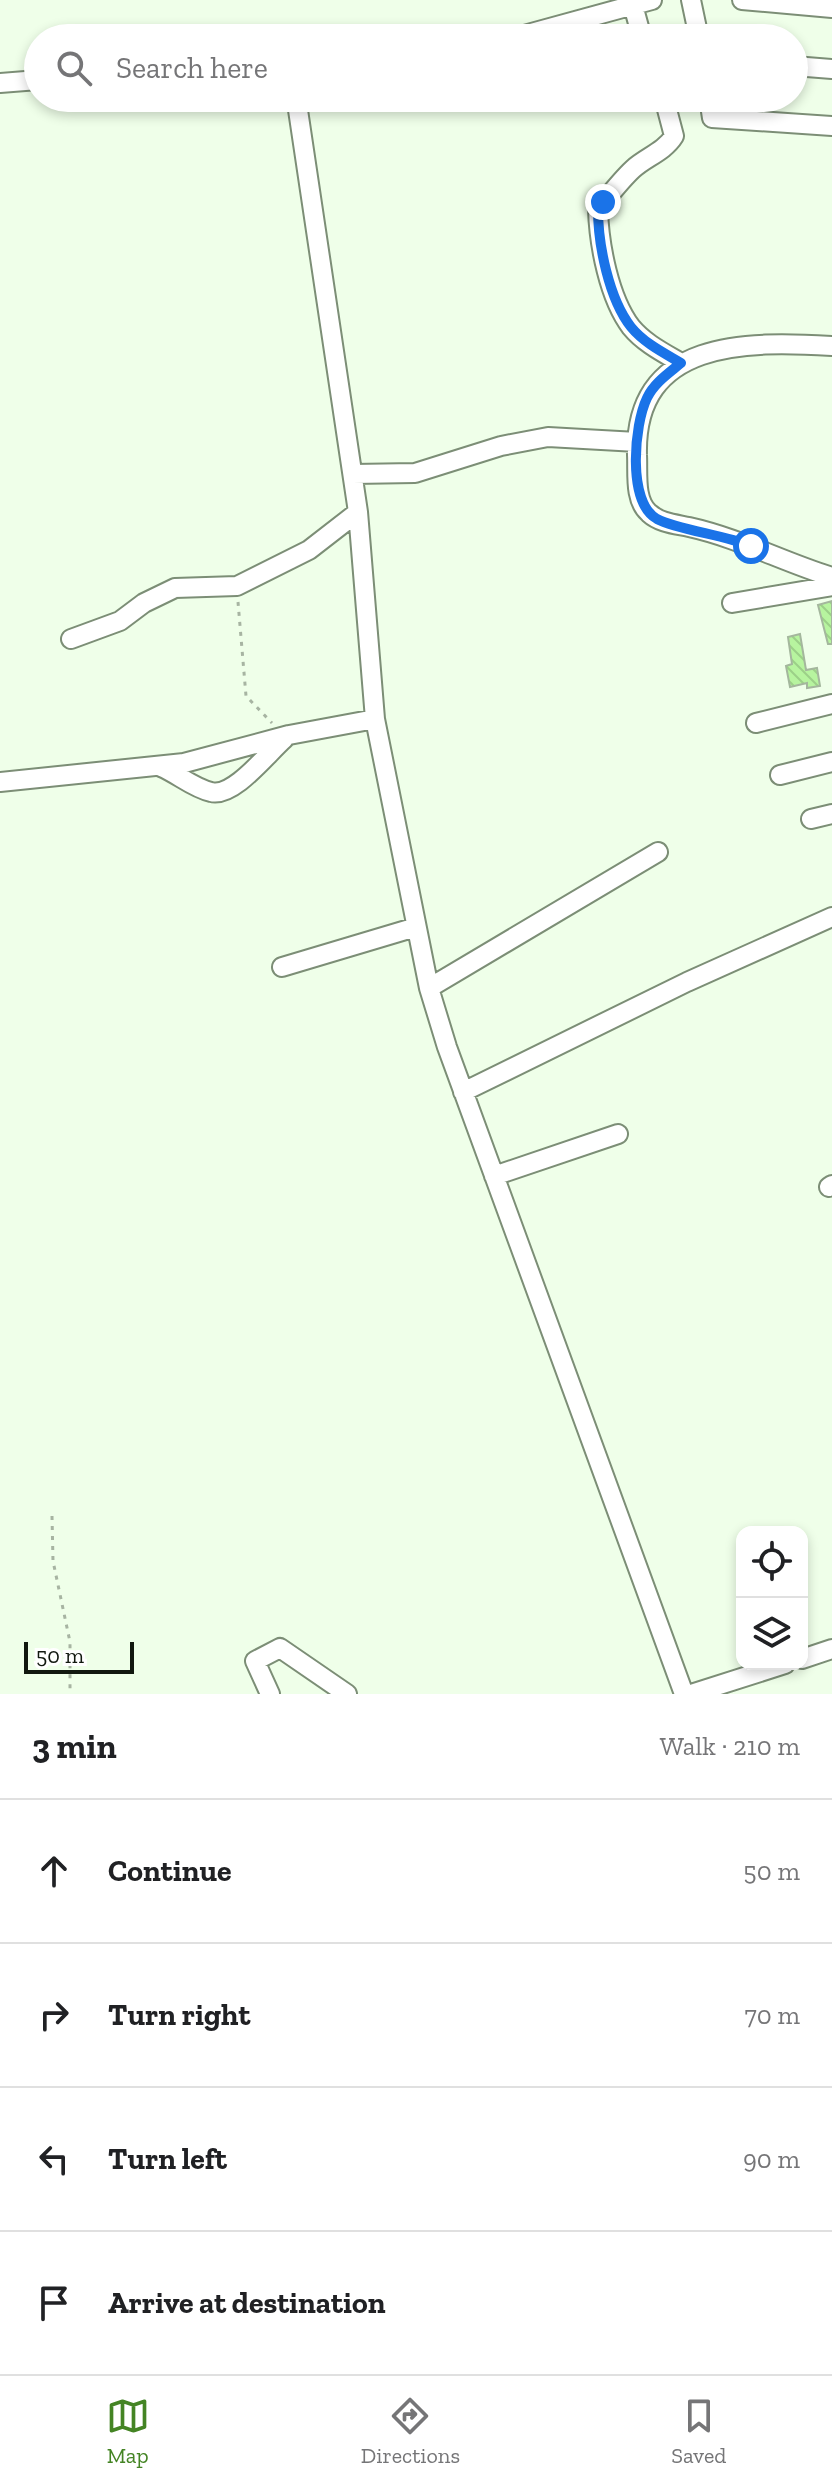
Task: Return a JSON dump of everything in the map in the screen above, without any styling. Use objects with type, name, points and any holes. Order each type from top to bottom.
[{"type":"street","points":[[691,0],[696,24]]},
{"type":"street","points":[[742,0],[832,8]]},
{"type":"street","points":[[564,24],[643,2],[642,24]]},
{"type":"street","points":[[808,67],[832,69]]},
{"type":"street","points":[[0,83],[24,81]]},
{"type":"street","points":[[298,112],[358,512],[375,719],[429,988],[463,1092],[684,1694]]},
{"type":"street","points":[[668,112],[674,136],[631,171],[598,209],[598,228],[618,304],[630,326],[645,341],[681,363]]},
{"type":"street","points":[[711,112],[712,118],[832,126]]},
{"type":"street","points":[[832,346],[746,344],[706,353],[681,363],[648,396],[637,442],[638,489],[649,513],[665,522],[724,535],[832,577]]},
{"type":"street","points":[[353,474],[415,473],[501,446],[548,437],[637,442]]},
{"type":"street","points":[[71,639],[120,621],[153,597],[175,588],[237,586],[309,550],[358,512]]},
{"type":"street","points":[[732,603],[832,586]]},
{"type":"street","points":[[756,723],[832,704]]},
{"type":"street","points":[[0,782],[159,766],[207,758],[289,735],[375,719]]},
{"type":"street","points":[[159,766],[200,788],[223,793],[236,786],[289,735]]},
{"type":"street","points":[[780,775],[832,762]]},
{"type":"street","points":[[811,819],[832,814]]},
{"type":"street","points":[[429,988],[658,852]]},
{"type":"street","points":[[463,1092],[673,989],[832,917]]},
{"type":"street","points":[[282,967],[416,927]]},
{"type":"street","points":[[494,1176],[618,1134]]},
{"type":"street","points":[[270,1694],[255,1661],[280,1648],[347,1694]]},
{"type":"street","points":[[808,1657],[832,1649]]},
{"type":"street","points":[[691,1694],[712,1691],[769,1670]]},
{"type":"path","points":[[237,586],[246,696],[262,715],[289,735]]},
{"type":"path","points":[[52,1516],[53,1561],[70,1642],[70,1694]]},
{"type":"building","points":[[832,601],[832,644],[828,644],[818,605]]},
{"type":"building","points":[[800,634],[806,670],[817,668],[820,686],[807,688],[807,683],[790,687],[786,666],[792,664],[788,637]]},
{"type":"route","points":[[603,202],[598,209],[598,228],[618,304],[630,326],[645,341],[681,363],[655,386],[643,411],[637,442],[638,489],[643,506],[658,520],[724,535],[751,546]]}]
